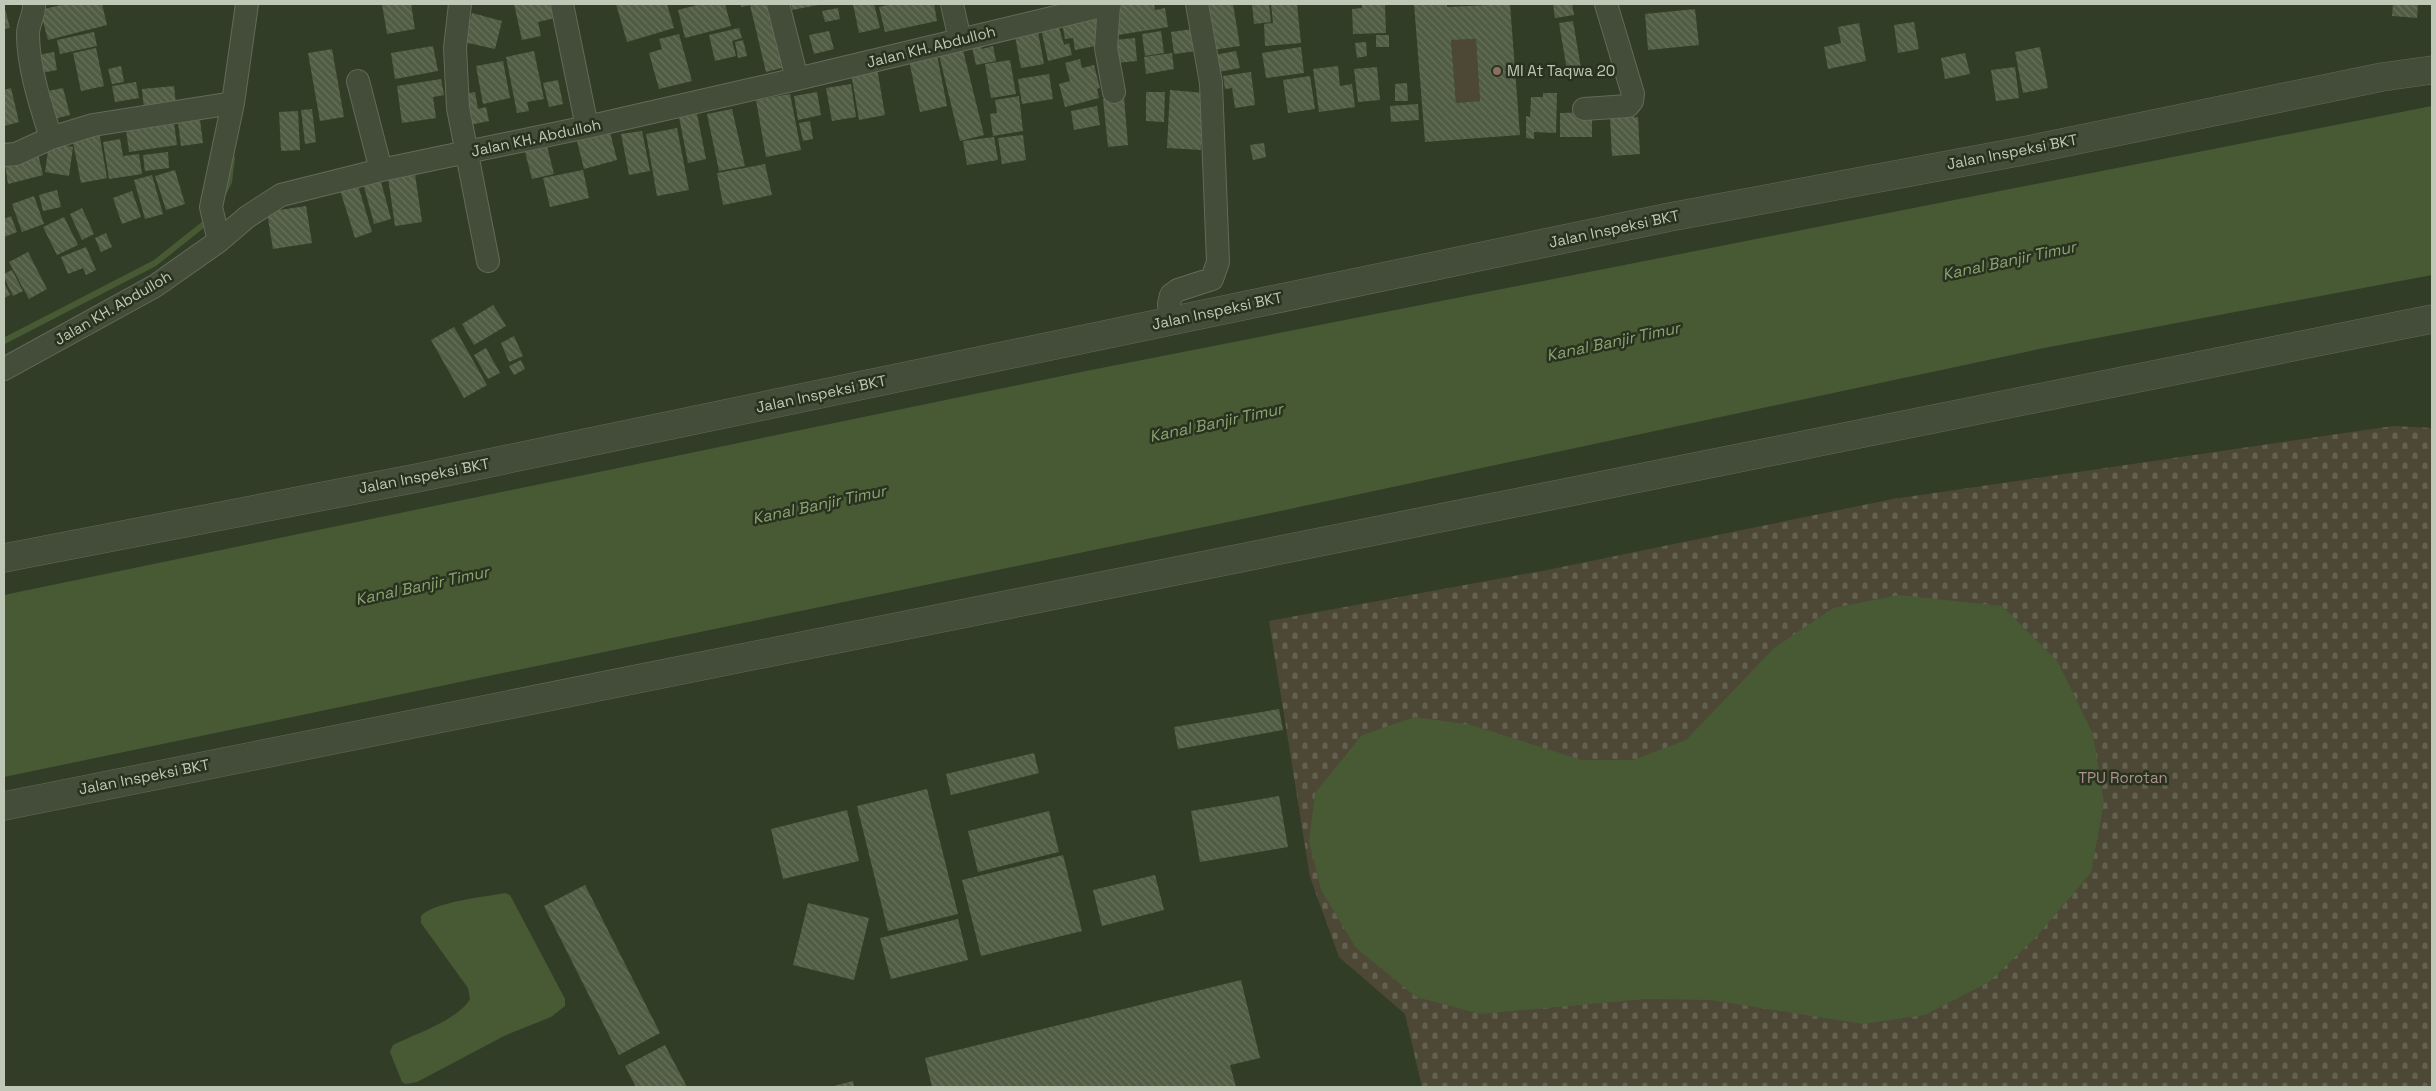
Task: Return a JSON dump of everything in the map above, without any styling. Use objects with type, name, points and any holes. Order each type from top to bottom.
[{"type":"street","points":[[34,4],[35,10],[28,32],[29,50],[43,113],[51,138]]},
{"type":"street","points":[[215,224],[247,4]]},
{"type":"street","points":[[460,4],[455,76],[466,152],[488,261]]},
{"type":"street","points":[[562,4],[586,128]]},
{"type":"street","points":[[778,4],[797,80]]},
{"type":"street","points":[[952,4],[960,40]]},
{"type":"street","points":[[1109,4],[1106,48],[1114,92]]},
{"type":"street","name":"Jalan KH. Abdulloh","points":[[4,369],[155,286],[215,224],[247,216],[281,194],[381,170],[586,128],[797,80],[1109,4]]},
{"type":"street","points":[[1172,321],[1169,304],[1171,295],[1178,290],[1212,279],[1218,262],[1212,82],[1197,4]]},
{"type":"street","points":[[1584,109],[1628,106],[1632,101],[1633,94],[1606,4]]},
{"type":"street","name":"Jalan Inspeksi BKT","points":[[4,558],[417,478],[1670,217],[2023,151],[2382,77],[2432,70]]},
{"type":"street","points":[[358,81],[381,170]]},
{"type":"street","points":[[4,155],[16,154],[51,138],[92,125],[233,103]]},
{"type":"street","name":"Jalan Inspeksi BKT","points":[[4,806],[2432,320]]},
{"type":"green space","points":[[1476,39],[1480,101],[1456,103],[1451,40]]},
{"type":"green space","name":"TPU Rorotan","points":[[2393,426],[2432,428],[2432,1087],[1422,1087],[1405,1014],[1339,957],[1310,877],[1269,621],[1547,570],[1893,499]]},
{"type":"water","name":"Kanal Banjir Timur","points":[[2432,106],[2432,275],[2044,348],[1271,513],[4,777],[4,595],[1086,371]]},
{"type":"water","points":[[1899,595],[2002,606],[2058,662],[2093,734],[2104,802],[2091,873],[2036,937],[1989,982],[1925,1015],[1863,1024],[1710,1000],[1646,999],[1480,1014],[1416,997],[1356,948],[1321,890],[1309,841],[1315,793],[1362,735],[1415,717],[1471,725],[1582,760],[1633,760],[1686,740],[1774,648],[1833,608]]},
{"type":"water","points":[[505,893],[510,895],[565,999],[565,1006],[551,1017],[506,1035],[417,1082],[406,1084],[402,1082],[390,1052],[393,1045],[446,1020],[464,1007],[470,999],[468,988],[421,923],[421,916],[436,907]]},
{"type":"building","points":[[65,4],[102,4],[107,25],[48,40],[40,10]]},
{"type":"building","points":[[382,4],[411,4],[415,29],[387,34]]},
{"type":"building","points":[[514,4],[552,4],[555,18],[538,22],[541,36],[522,40]]},
{"type":"building","points":[[616,4],[667,4],[674,28],[627,42]]},
{"type":"building","points":[[701,4],[725,4],[731,26],[685,38],[678,10]]},
{"type":"building","points":[[741,4],[774,4],[790,66],[766,72],[750,5],[741,7]]},
{"type":"building","points":[[791,4],[818,4],[818,5],[792,10]]},
{"type":"building","points":[[853,4],[874,4],[880,28],[859,33]]},
{"type":"building","points":[[892,4],[934,4],[937,21],[885,32],[879,7]]},
{"type":"building","points":[[1154,4],[1155,10],[1165,8],[1168,27],[1118,35],[1113,6]]},
{"type":"building","points":[[1204,4],[1233,4],[1240,46],[1212,50]]},
{"type":"building","points":[[1252,4],[1269,4],[1271,22],[1254,24]]},
{"type":"building","points":[[1271,4],[1297,4],[1301,43],[1265,46],[1264,24],[1273,23]]},
{"type":"building","points":[[1362,4],[1385,4],[1386,33],[1353,34],[1352,9],[1362,8]]},
{"type":"building","name":"MI At Taqwa 20","points":[[1414,4],[1447,4],[1447,7],[1510,4],[1520,135],[1425,142]],"holes":[[[1476,39],[1480,101],[1456,103],[1451,40]]]},
{"type":"building","points":[[1553,4],[1572,4],[1574,15],[1555,18]]},
{"type":"building","points":[[2393,4],[2418,4],[2417,18],[2392,16]]},
{"type":"building","points":[[4,5],[10,28],[4,29]]},
{"type":"building","points":[[838,8],[840,19],[825,22],[822,11]]},
{"type":"building","points":[[1695,9],[1699,45],[1648,50],[1645,14]]},
{"type":"building","points":[[472,13],[502,21],[495,49],[464,42]]},
{"type":"building","points":[[1096,15],[1101,45],[1075,50],[1073,38],[1065,39],[1061,17]]},
{"type":"building","points":[[1057,20],[1064,45],[1069,43],[1072,55],[1048,61],[1040,24]]},
{"type":"building","points":[[1573,21],[1582,74],[1568,76],[1559,23]]},
{"type":"building","points":[[1914,22],[1919,49],[1898,53],[1894,25]]},
{"type":"building","points":[[1859,23],[1866,61],[1828,69],[1824,47],[1841,43],[1838,27]]},
{"type":"building","points":[[739,28],[742,38],[732,41],[736,56],[715,61],[709,35]]},
{"type":"building","points":[[1193,29],[1196,51],[1174,54],[1171,32]]},
{"type":"building","points":[[829,31],[834,49],[814,54],[809,35]]},
{"type":"building","points":[[1161,31],[1164,53],[1145,56],[1142,34]]},
{"type":"building","points":[[94,32],[97,46],[60,54],[57,40]]},
{"type":"building","points":[[1038,32],[1044,64],[1021,68],[1015,36]]},
{"type":"building","points":[[679,34],[692,81],[659,89],[649,53],[662,49],[659,39]]},
{"type":"building","points":[[1376,35],[1389,35],[1389,47],[1376,47]]},
{"type":"building","points":[[1135,38],[1137,61],[1116,63],[1114,40]]},
{"type":"building","points":[[743,40],[747,56],[738,58],[735,42]]},
{"type":"building","points":[[980,40],[982,49],[993,46],[996,61],[976,65],[971,42]]},
{"type":"building","points":[[1366,42],[1367,56],[1357,58],[1355,43]]},
{"type":"building","points":[[433,46],[438,71],[395,79],[391,53]]},
{"type":"building","points":[[962,46],[984,135],[960,141],[938,51]]},
{"type":"building","points":[[1301,47],[1304,73],[1266,78],[1262,53]]},
{"type":"building","points":[[2040,47],[2048,88],[2023,93],[2015,52]]},
{"type":"building","points":[[96,48],[104,86],[81,91],[73,53]]},
{"type":"building","points":[[332,49],[344,117],[320,121],[308,53]]},
{"type":"building","points":[[534,51],[544,99],[527,102],[529,111],[517,113],[506,57]]},
{"type":"building","points":[[1236,51],[1240,68],[1213,73],[1209,56]]},
{"type":"building","points":[[54,52],[57,70],[36,74],[33,56]]},
{"type":"building","points":[[1172,53],[1174,69],[1146,74],[1144,57]]},
{"type":"building","points":[[1965,53],[1970,74],[1945,79],[1941,58]]},
{"type":"building","points":[[937,55],[947,106],[920,112],[909,61]]},
{"type":"building","points":[[1080,59],[1082,68],[1094,65],[1100,88],[1097,89],[1099,98],[1065,107],[1059,84],[1070,81],[1065,63]]},
{"type":"building","points":[[1010,60],[1016,94],[991,98],[985,64]]},
{"type":"building","points":[[503,61],[510,98],[483,104],[476,66]]},
{"type":"building","points":[[121,66],[124,82],[112,84],[108,69]]},
{"type":"building","points":[[1338,66],[1340,86],[1352,84],[1355,107],[1319,112],[1313,69]]},
{"type":"building","points":[[1377,67],[1380,100],[1358,102],[1354,69]]},
{"type":"building","points":[[2015,67],[2019,98],[1996,101],[1991,70]]},
{"type":"building","points":[[877,68],[885,115],[859,120],[851,73]]},
{"type":"building","points":[[1251,72],[1255,105],[1235,108],[1232,88],[1225,89],[1223,76]]},
{"type":"building","points":[[1049,74],[1053,99],[1022,104],[1018,79]]},
{"type":"building","points":[[1310,76],[1315,109],[1288,113],[1283,80]]},
{"type":"building","points":[[441,79],[444,95],[433,97],[436,118],[402,123],[397,86]]},
{"type":"building","points":[[558,80],[563,104],[549,107],[543,83]]},
{"type":"building","points":[[136,82],[139,98],[115,102],[112,86]]},
{"type":"building","points":[[1407,83],[1408,101],[1395,101],[1395,84]]},
{"type":"building","points":[[851,84],[856,117],[832,121],[826,88]]},
{"type":"building","points":[[174,86],[176,105],[144,108],[142,89]]},
{"type":"building","points":[[11,88],[19,122],[4,126],[4,90]]},
{"type":"building","points":[[63,88],[70,115],[50,120],[43,92]]},
{"type":"building","points":[[1170,90],[1205,93],[1201,150],[1167,148]]},
{"type":"building","points":[[475,92],[478,109],[486,107],[489,121],[464,126],[458,95]]},
{"type":"building","points":[[817,92],[821,115],[798,120],[794,96]]},
{"type":"building","points":[[1146,92],[1165,92],[1164,122],[1146,121]]},
{"type":"building","points":[[1543,93],[1557,93],[1556,133],[1534,132],[1534,139],[1526,138],[1526,116],[1530,117],[1531,97],[1543,97]]},
{"type":"building","points":[[790,94],[801,150],[766,157],[756,100]]},
{"type":"building","points":[[1019,96],[1023,131],[993,136],[990,114],[997,113],[995,100]]},
{"type":"building","points":[[1124,97],[1128,145],[1108,147],[1103,99]]},
{"type":"building","points":[[1418,104],[1419,120],[1391,122],[1390,106]]},
{"type":"building","points":[[1097,106],[1100,125],[1074,130],[1071,111]]},
{"type":"building","points":[[312,109],[316,142],[305,144],[301,110]]},
{"type":"building","points":[[732,109],[745,166],[719,171],[707,114]]},
{"type":"building","points":[[298,111],[300,150],[281,151],[279,112]]},
{"type":"building","points":[[1592,112],[1592,137],[1560,137],[1560,113]]},
{"type":"building","points":[[697,114],[706,159],[688,163],[679,117]]},
{"type":"building","points":[[173,115],[177,145],[129,152],[125,122]]},
{"type":"building","points":[[1638,117],[1640,154],[1612,156],[1610,118]]},
{"type":"building","points":[[200,120],[203,143],[181,146],[178,122]]},
{"type":"building","points":[[810,121],[813,139],[803,141],[799,123]]},
{"type":"building","points":[[609,128],[617,160],[584,169],[576,137]]},
{"type":"building","points":[[677,128],[689,190],[657,196],[646,134]]},
{"type":"building","points":[[642,131],[650,171],[629,175],[621,134]]},
{"type":"building","points":[[99,132],[107,178],[81,183],[72,137]]},
{"type":"building","points":[[1023,135],[1026,160],[1002,164],[998,138]]},
{"type":"building","points":[[994,137],[998,160],[967,165],[963,141]]},
{"type":"building","points":[[120,139],[123,156],[139,154],[142,174],[109,179],[103,142]]},
{"type":"building","points":[[49,143],[73,147],[69,176],[45,172]]},
{"type":"building","points":[[1264,143],[1266,157],[1253,160],[1250,145]]},
{"type":"building","points":[[547,146],[554,174],[532,179],[525,152]]},
{"type":"building","points":[[37,149],[43,175],[8,184],[4,158]]},
{"type":"building","points":[[168,152],[169,168],[145,171],[143,155]]},
{"type":"building","points":[[765,164],[772,195],[723,205],[717,173]]},
{"type":"building","points":[[175,170],[185,204],[166,210],[155,176]]},
{"type":"building","points":[[583,170],[589,198],[550,207],[543,178]]},
{"type":"building","points":[[415,174],[422,222],[395,226],[388,178]]},
{"type":"building","points":[[152,175],[163,214],[145,219],[134,180]]},
{"type":"building","points":[[380,178],[391,219],[374,224],[363,183]]},
{"type":"building","points":[[357,182],[372,232],[355,238],[339,187]]},
{"type":"building","points":[[57,190],[61,207],[43,211],[39,195]]},
{"type":"building","points":[[132,191],[141,217],[122,224],[113,198]]},
{"type":"building","points":[[34,196],[44,224],[22,232],[12,204]]},
{"type":"building","points":[[306,206],[312,243],[273,249],[267,212]]},
{"type":"building","points":[[82,208],[94,234],[82,240],[70,214]]},
{"type":"building","points":[[11,216],[17,232],[4,237],[4,219]]},
{"type":"building","points":[[64,217],[78,245],[57,255],[43,227]]},
{"type":"building","points":[[106,233],[112,247],[101,252],[95,238]]},
{"type":"building","points":[[86,247],[96,270],[86,275],[83,268],[68,274],[61,257]]},
{"type":"building","points":[[28,252],[47,289],[29,299],[9,262]]},
{"type":"building","points":[[12,270],[23,291],[13,296],[4,277],[4,274]]},
{"type":"building","points":[[4,282],[10,295],[4,298]]},
{"type":"building","points":[[493,305],[506,326],[474,345],[462,324]]},
{"type":"building","points":[[454,327],[487,385],[464,398],[431,340]]},
{"type":"building","points":[[514,336],[523,356],[509,362],[501,343]]},
{"type":"building","points":[[486,348],[500,373],[488,379],[474,355]]},
{"type":"building","points":[[521,360],[525,369],[514,375],[509,366]]},
{"type":"building","points":[[1279,709],[1283,730],[1178,749],[1174,727]]},
{"type":"building","points":[[1034,753],[1039,773],[951,795],[946,774]]},
{"type":"building","points":[[927,789],[958,914],[888,931],[857,806]]},
{"type":"building","points":[[1279,796],[1288,847],[1200,862],[1191,811]]},
{"type":"building","points":[[847,810],[859,861],[783,879],[771,829]]},
{"type":"building","points":[[1049,811],[1059,852],[978,872],[968,831]]},
{"type":"building","points":[[1063,855],[1082,931],[981,956],[962,880]]},
{"type":"building","points":[[1155,875],[1164,910],[1102,926],[1093,890]]},
{"type":"building","points":[[585,885],[660,1033],[619,1055],[544,906]]},
{"type":"building","points":[[808,903],[869,918],[854,980],[793,965]]},
{"type":"building","points":[[958,919],[968,960],[891,979],[880,938]]},
{"type":"building","points":[[1241,980],[1260,1058],[1230,1065],[1236,1087],[932,1087],[925,1058]]},
{"type":"building","points":[[665,1045],[687,1087],[636,1087],[625,1066]]},
{"type":"building","points":[[853,1081],[854,1087],[830,1087]]},
{"type":"waterway","points":[[223,194],[229,182],[232,158]]},
{"type":"waterway","points":[[4,341],[155,263],[209,220]]},
{"type":"place","name":"MI At Taqwa 20","points":[[1497,71]]}]
